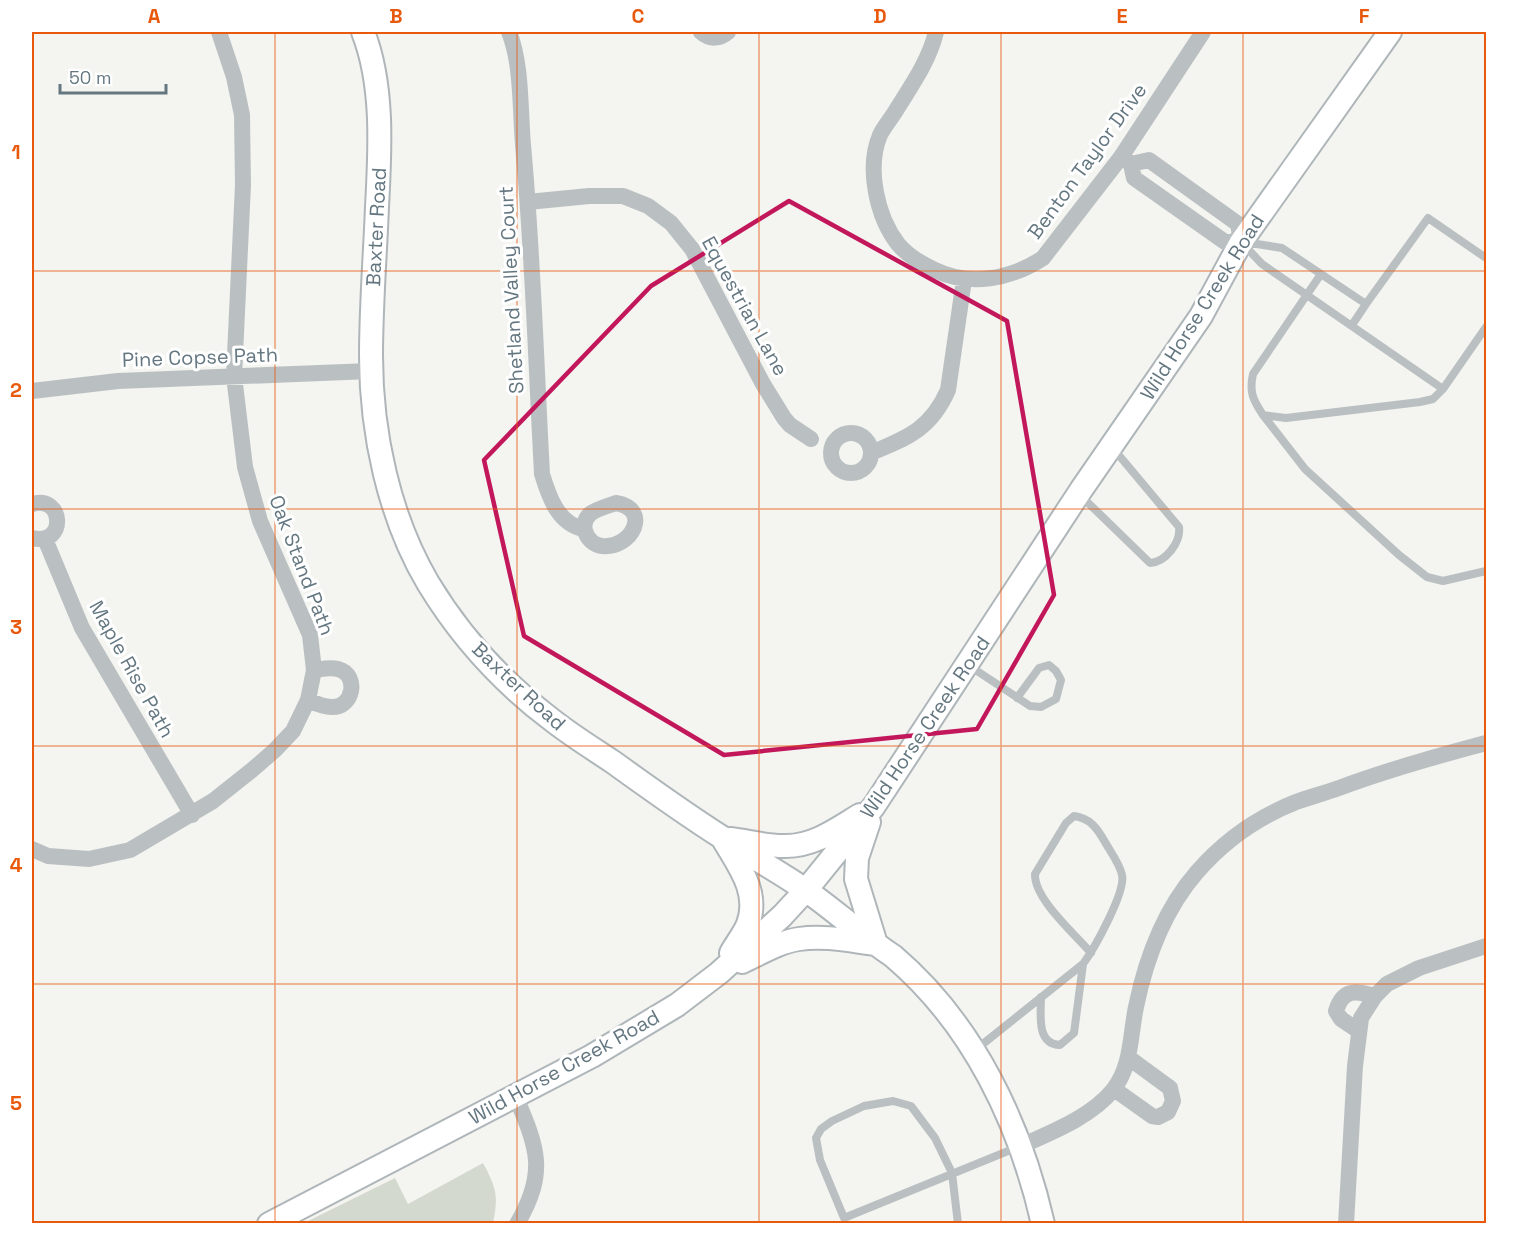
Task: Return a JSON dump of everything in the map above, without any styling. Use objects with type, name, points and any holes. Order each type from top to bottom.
[{"type":"main road","name":"Baxter Road","points":[[363,32],[373,68],[381,133],[371,371],[374,412],[388,486],[415,560],[461,631],[507,681],[550,719],[722,838],[806,890],[893,956],[934,999],[974,1051],[1007,1111],[1021,1146],[1042,1224]]},
{"type":"main road","name":"Wild Horse Creek Road","points":[[269,1224],[634,1032],[677,1005],[719,973],[782,916],[874,806],[1111,446],[1201,316],[1241,242],[1390,32]]},
{"type":"main road","points":[[722,838],[786,846],[805,843],[826,836],[874,806]]},
{"type":"main road","points":[[719,973],[777,945],[800,939],[822,938],[876,944],[856,879],[857,858],[874,806]]},
{"type":"main road","points":[[719,973],[748,923],[751,905],[749,885],[722,838]]},
{"type":"street","name":"Oak Stand Path","points":[[32,849],[48,856],[89,860],[130,850],[213,801],[275,750],[293,731],[308,700],[314,670],[310,635],[260,521],[245,467],[234,376],[243,185],[242,115],[234,77],[219,32]]},
{"type":"street","name":"Shetland Valley Court","points":[[509,32],[517,72],[528,202],[542,474],[547,491],[558,512],[572,527],[584,529]]},
{"type":"street","points":[[701,32],[716,38],[728,32]]},
{"type":"street","name":"Benton Taylor Drive","points":[[936,32],[922,68],[880,135],[875,153],[876,186],[888,230],[899,245],[925,266],[937,272],[964,279],[991,278],[1026,268],[1042,258],[1126,160],[1203,32]]},
{"type":"street","points":[[1126,160],[1149,160],[1238,224],[1241,242],[1225,242],[1134,178],[1126,160]]},
{"type":"street","name":"Equestrian Lane","points":[[528,202],[589,196],[623,196],[648,206],[671,223],[692,249],[763,384],[784,418],[820,443]]},
{"type":"street","points":[[871,453],[921,428],[941,405],[948,390],[964,279]]},
{"type":"street","name":"Pine Copse Path","points":[[32,391],[118,381],[371,371]]},
{"type":"street","points":[[852,433],[858,434],[868,442],[870,459],[862,469],[844,471],[834,463],[820,443],[852,433]]},
{"type":"street","name":"Maple Rise Path","points":[[32,504],[42,502],[56,514],[55,531],[38,538],[81,628],[192,815]]},
{"type":"street","points":[[308,700],[324,706],[337,707],[348,700],[351,694],[351,681],[342,671],[329,668],[314,670]]},
{"type":"street","points":[[1021,1146],[1061,1128],[1091,1109],[1114,1089],[1128,1058],[1140,987],[1155,940],[1174,902],[1197,872],[1223,846],[1260,820],[1295,802],[1370,776],[1486,743]]},
{"type":"street","points":[[1346,1224],[1354,1066],[1361,1018],[1375,996],[1387,984],[1419,968],[1486,946]]},
{"type":"street","points":[[1359,1031],[1341,1019],[1336,1011],[1337,1006],[1349,993],[1357,991],[1375,996]]},
{"type":"street","points":[[1114,1089],[1152,1116],[1158,1117],[1168,1112],[1173,1101],[1170,1088],[1128,1058]]},
{"type":"street","points":[[515,1095],[532,1136],[536,1181],[531,1200],[517,1224]]},
{"type":"lane","points":[[1352,325],[1428,218],[1486,258]]},
{"type":"lane","points":[[1241,242],[1282,248],[1366,304]]},
{"type":"lane","points":[[1241,242],[1262,264],[1443,389]]},
{"type":"lane","points":[[1321,274],[1253,374],[1250,386],[1252,399],[1305,469],[1399,555],[1427,577],[1443,581],[1486,571]]},
{"type":"lane","points":[[1263,415],[1286,418],[1433,399],[1443,389],[1486,327]]},
{"type":"lane","points":[[1079,494],[1150,563],[1156,563],[1168,554],[1179,535],[1179,527],[1111,446]]},
{"type":"lane","points":[[968,665],[1017,698],[1030,706],[1049,704],[1056,699],[1061,680],[1049,665],[1039,668],[1017,698]]},
{"type":"lane","points":[[974,1051],[1083,964],[1091,953],[1122,888],[1122,874],[1100,832],[1085,818],[1074,816],[1066,823],[1035,874],[1034,882],[1040,896],[1091,953]]},
{"type":"lane","points":[[1041,997],[1040,1025],[1043,1034],[1047,1041],[1060,1045],[1074,1033],[1083,964]]},
{"type":"lane","points":[[958,1224],[952,1173],[935,1138],[911,1106],[893,1101],[864,1106],[832,1121],[821,1129],[816,1138],[820,1160],[845,1221],[952,1173],[1021,1146]]},
{"type":"highlighted area","points":[[789,201],[1007,321],[1054,595],[977,729],[724,755],[524,636],[484,460],[651,286]]},
{"type":"shaded area","points":[[483,1163],[491,1179],[496,1198],[493,1223],[304,1223],[395,1178],[408,1204]]}]
